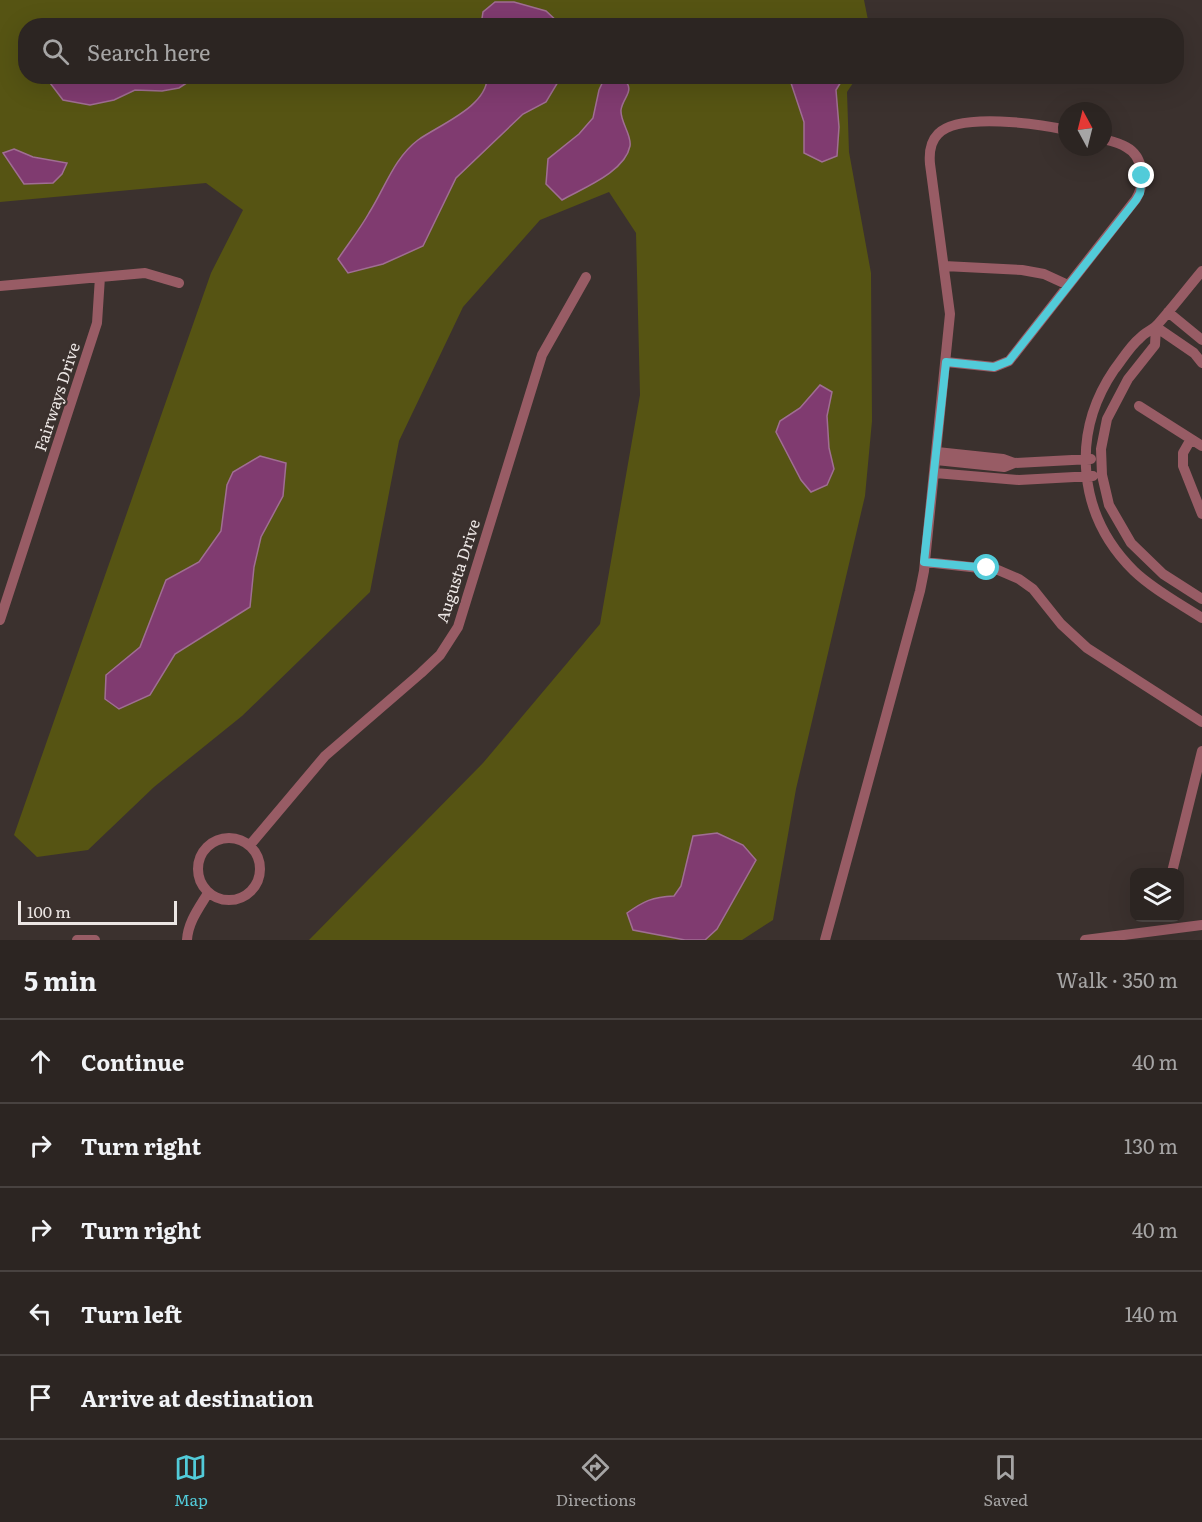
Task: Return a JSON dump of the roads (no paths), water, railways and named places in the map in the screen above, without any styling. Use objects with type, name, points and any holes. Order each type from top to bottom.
[{"type":"street","points":[[825,940],[920,591],[924,562],[950,314],[929,156],[930,148],[938,134],[951,126],[965,122],[1027,123],[1058,128]]},
{"type":"street","points":[[946,362],[994,367],[1006,362],[1136,200],[1142,184],[1141,167],[1132,151],[1112,142]]},
{"type":"street","points":[[944,266],[1028,270],[1044,274],[1068,285]]},
{"type":"street","points":[[1202,271],[1156,327],[1140,337],[1104,388],[1090,425],[1085,459],[1099,522],[1120,555],[1145,581],[1202,618]]},
{"type":"street","points":[[0,286],[145,273],[179,283]]},
{"type":"street","name":"Fairways Drive","points":[[0,620],[97,323],[100,277]]},
{"type":"street","name":"Augusta Drive","points":[[250,845],[324,756],[422,673],[440,655],[458,627],[542,355],[586,277]]},
{"type":"street","points":[[1168,312],[1202,340]]},
{"type":"street","points":[[1156,327],[1198,354],[1202,363]]},
{"type":"street","points":[[1156,327],[1155,345],[1128,379],[1111,409],[1104,429],[1102,475],[1109,505],[1131,543],[1163,574],[1202,599]]},
{"type":"street","points":[[1139,406],[1202,446]]},
{"type":"street","points":[[1191,439],[1183,453],[1182,460],[1200,505]]},
{"type":"street","points":[[936,456],[1003,459],[1014,463],[1101,458]]},
{"type":"street","points":[[934,473],[1019,480],[1102,475]]},
{"type":"street","points":[[924,562],[998,570],[1013,576],[1033,589],[1061,624],[1087,648],[1202,722]]},
{"type":"street","points":[[1173,868],[1202,751]]},
{"type":"street","points":[[229,837],[240,839],[250,845],[260,861],[261,871],[253,889],[236,900],[217,898],[208,893],[201,885],[198,869],[202,853],[209,845],[218,839],[229,837]]},
{"type":"street","points":[[187,940],[188,931],[196,912],[208,893]]},
{"type":"street","points":[[1166,922],[1167,930]]},
{"type":"street","points":[[1085,940],[1202,925]]},
{"type":"street","points":[[77,940],[96,940]]}]
